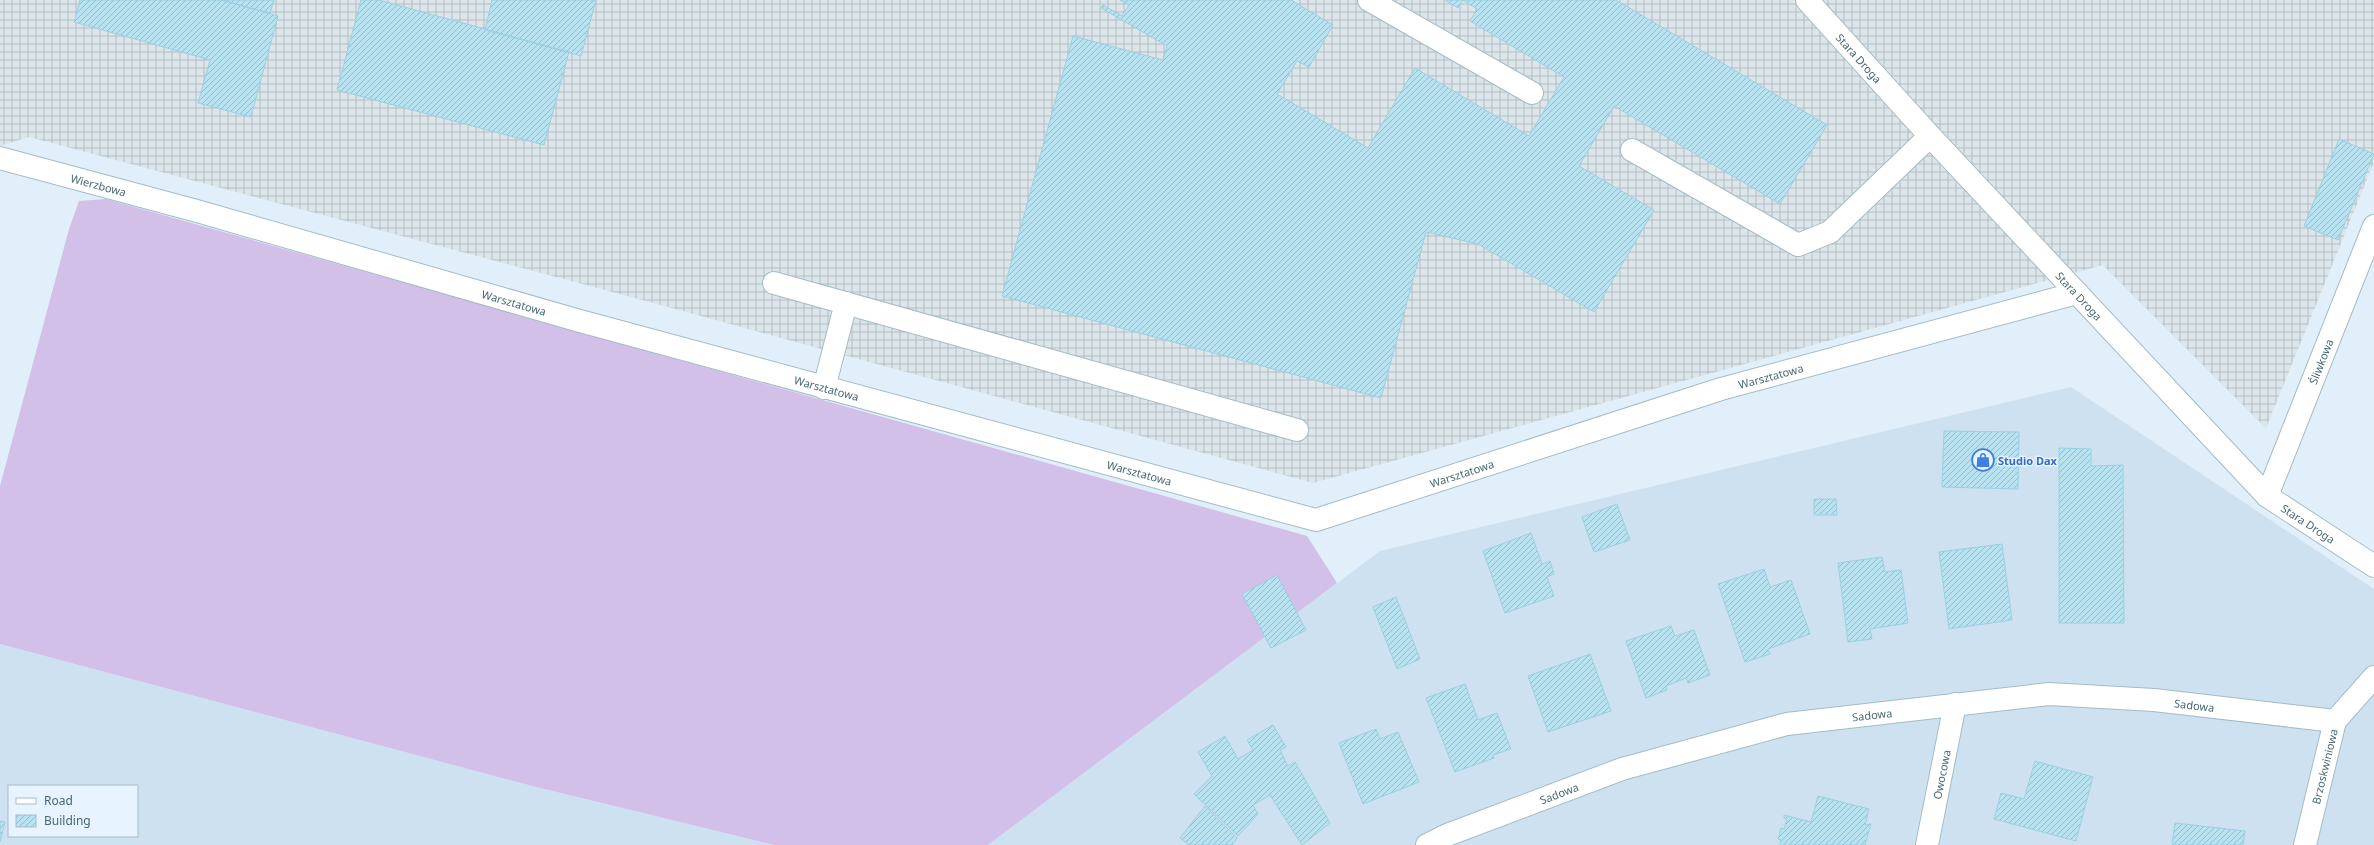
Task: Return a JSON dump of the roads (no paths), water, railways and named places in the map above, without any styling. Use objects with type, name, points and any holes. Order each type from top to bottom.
[{"type":"street","points":[[1369,0],[1532,93]]},
{"type":"street","name":"Stara Droga","points":[[1807,0],[1930,136],[2267,496],[2374,566]]},
{"type":"street","points":[[1632,150],[1798,245],[1830,232],[1930,136]]},
{"type":"street","name":"Wierzbowa","points":[[0,158],[197,211]]},
{"type":"street","name":"Warsztatowa","points":[[197,211],[580,321],[1316,520],[1721,389],[2077,293]]},
{"type":"street","name":"Śliwkowa","points":[[2267,496],[2374,226]]},
{"type":"street","points":[[774,283],[1297,430]]},
{"type":"street","points":[[824,388],[846,303]]},
{"type":"street","name":"Brzoskwiniowa","points":[[2305,845],[2335,721],[2374,677]]},
{"type":"street","name":"Sadowa","points":[[1427,845],[1447,835],[1622,769],[1787,724],[2050,694],[2154,700],[2335,721]]},
{"type":"street","name":"Owocowa","points":[[1927,845],[1955,704]]},
{"type":"place","name":"Studio Dax","points":[[1983,460]]}]
